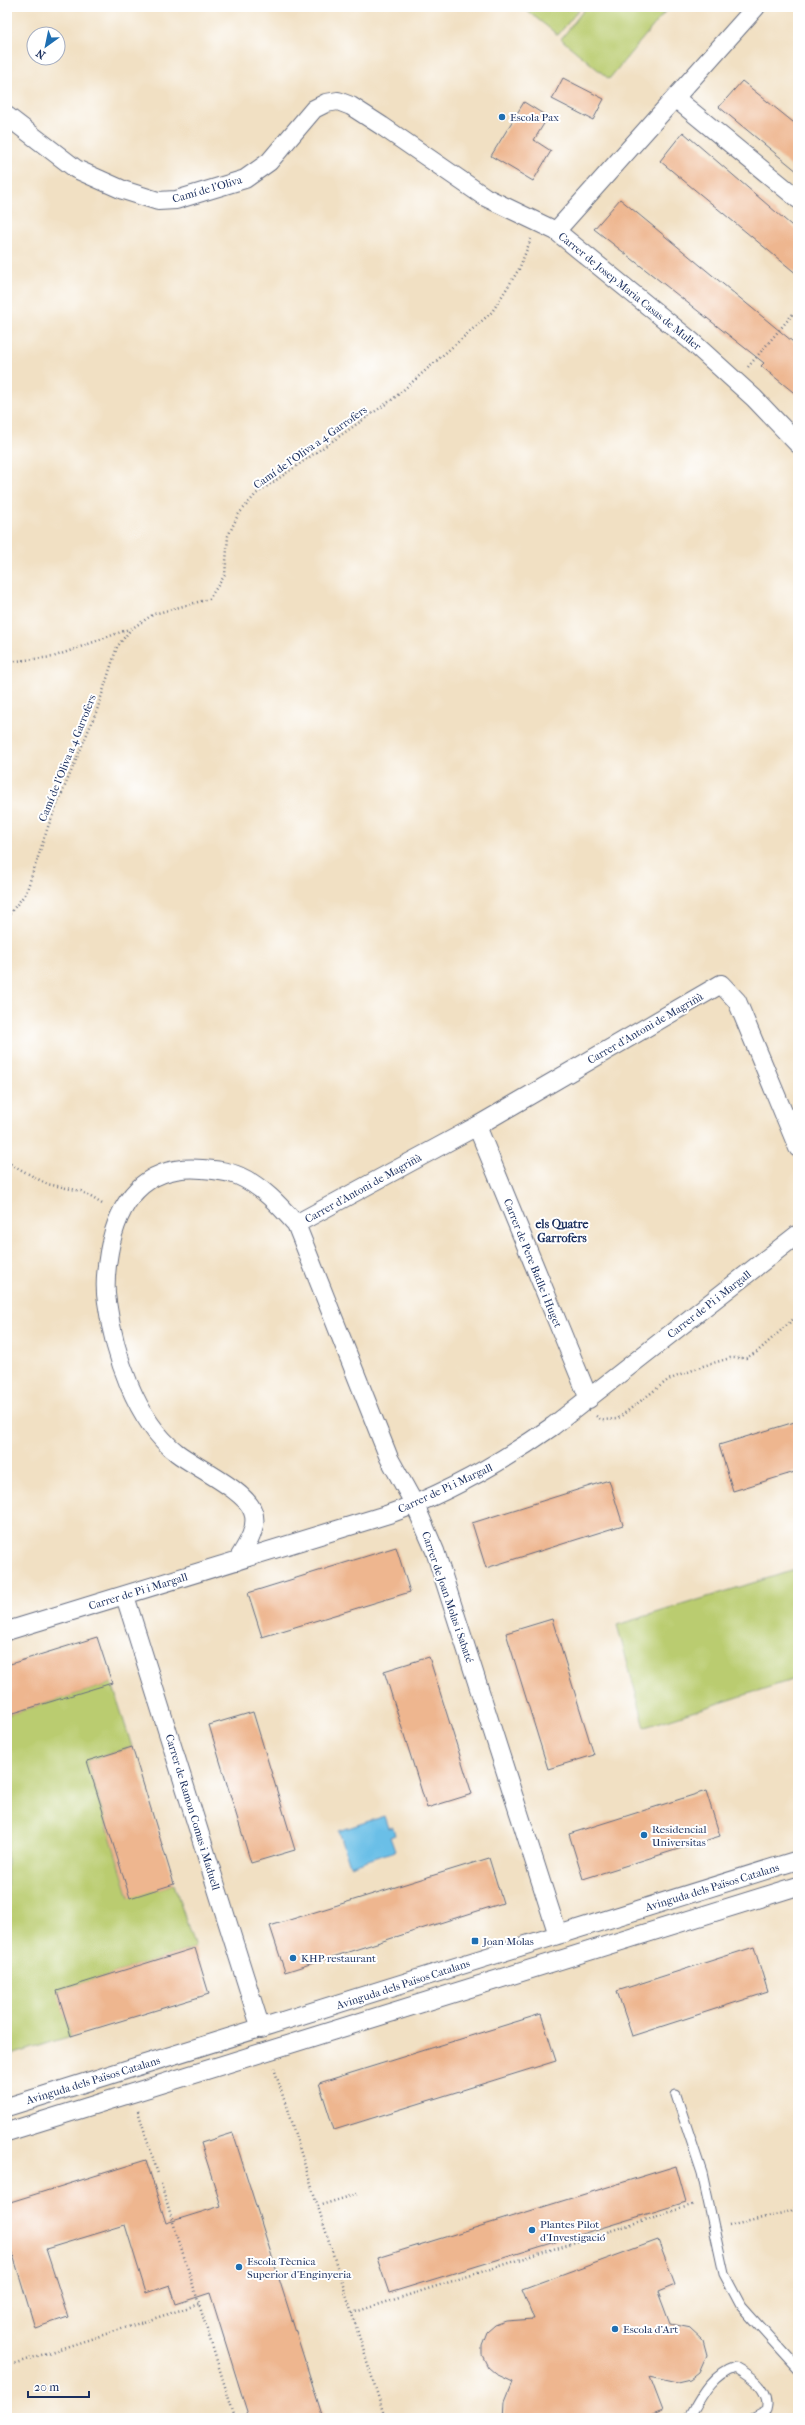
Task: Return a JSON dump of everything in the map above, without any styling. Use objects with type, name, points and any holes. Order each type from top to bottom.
[{"type":"street","name":"Carrer de Josep Maria Casas de Muller","points":[[756,7],[556,231],[690,340],[736,382],[798,444]]},
{"type":"street","points":[[675,98],[798,199]]},
{"type":"street","name":"Camí de l'Oliva","points":[[7,116],[76,169],[123,190],[158,201],[176,200],[245,179],[269,162],[314,110],[326,103],[338,101],[351,106],[376,122],[485,197],[556,231]]},
{"type":"street","name":"Carrer d'Antoni de Magriñà","points":[[237,1561],[254,1525],[253,1511],[241,1495],[176,1452],[158,1434],[137,1401],[122,1369],[106,1302],[105,1276],[112,1234],[119,1216],[132,1193],[152,1178],[173,1170],[196,1168],[223,1171],[239,1176],[277,1203],[296,1224],[477,1126],[721,984],[737,1001],[798,1148]]},
{"type":"street","name":"Carrer de Pere Batlle i Huget","points":[[477,1126],[589,1399]]},
{"type":"street","name":"Carrer de Joan Molas i Sabaté","points":[[296,1224],[389,1458],[415,1505],[435,1551],[558,1935]]},
{"type":"street","name":"Carrer de Pi i Margall","points":[[7,1631],[125,1596],[415,1505],[472,1478],[512,1455],[589,1399],[798,1234]]},
{"type":"street","name":"Carrer de Ramon Comas i Maduell","points":[[125,1596],[260,2029]]},
{"type":"street","name":"Avinguda dels Països Catalans","points":[[7,2107],[798,1860]]},
{"type":"street","points":[[7,2132],[798,1886]]},
{"type":"lane","points":[[676,2095],[702,2174],[724,2274],[741,2306],[798,2369]]},
{"type":"lane","points":[[689,2418],[716,2377],[723,2371],[735,2367],[748,2374],[759,2385],[768,2399],[766,2411],[753,2418]]},
{"type":"path","name":"Camí de l'Oliva a 4 Garrofers","points":[[7,918],[26,893],[49,824],[97,710],[117,647],[131,628],[154,614],[209,599],[225,575],[228,536],[238,515],[256,494],[393,398],[492,312],[519,269],[537,222]]},
{"type":"path","points":[[736,382],[798,308]]},
{"type":"path","points":[[7,662],[54,656],[131,628]]},
{"type":"path","points":[[7,1162],[47,1184],[81,1191],[119,1216]]},
{"type":"path","points":[[602,1420],[617,1419],[668,1380],[703,1366],[730,1358],[746,1358],[757,1352],[798,1315]]},
{"type":"path","points":[[268,2051],[385,2418]]},
{"type":"path","points":[[132,2093],[158,2174]]},
{"type":"path","points":[[161,2184],[235,2418]]},
{"type":"path","points":[[318,2206],[357,2194]]},
{"type":"path","points":[[352,2313],[708,2200]]},
{"type":"path","points":[[715,2229],[791,2211],[798,2205]]},
{"type":"path","points":[[7,2366],[199,2304]]},
{"type":"green space","points":[[522,7],[581,7],[558,35]]},
{"type":"green space","points":[[586,7],[669,7],[609,79],[561,39]]},
{"type":"green space","points":[[798,1569],[798,1678],[645,1727],[617,1625]]},
{"type":"green space","points":[[112,1683],[132,1747],[87,1761],[129,1897],[174,1884],[195,1948],[58,1991],[71,2036],[7,2056],[7,1715]]},
{"type":"water","points":[[384,1816],[388,1828],[393,1827],[395,1835],[390,1837],[395,1851],[350,1866],[339,1831]]},
{"type":"building","points":[[563,78],[604,99],[593,120],[552,99]]},
{"type":"building","points":[[742,81],[798,126],[798,172],[719,107]]},
{"type":"building","points":[[524,102],[548,117],[534,140],[551,151],[533,181],[491,156]]},
{"type":"building","points":[[683,132],[798,231],[798,275],[660,161]]},
{"type":"building","points":[[620,199],[798,346],[798,396],[761,366],[764,363],[594,229]]},
{"type":"building","points":[[798,1421],[798,1471],[733,1491],[719,1445]]},
{"type":"building","points":[[609,1480],[623,1525],[486,1568],[472,1523]]},
{"type":"building","points":[[396,1547],[410,1592],[262,1637],[248,1593]]},
{"type":"building","points":[[552,1619],[594,1755],[548,1769],[506,1633]]},
{"type":"building","points":[[97,1637],[112,1683],[7,1715],[7,1665]]},
{"type":"building","points":[[429,1657],[472,1794],[427,1808],[384,1671]]},
{"type":"building","points":[[253,1712],[295,1850],[251,1863],[209,1725]]},
{"type":"building","points":[[132,1747],[174,1884],[130,1898],[87,1761]]},
{"type":"building","name":"Residencial Universitas","points":[[706,1791],[720,1836],[583,1879],[569,1834]]},
{"type":"building","points":[[489,1858],[503,1903],[285,1972],[270,1926]]},
{"type":"building","points":[[754,1947],[768,1992],[632,2036],[617,1991]]},
{"type":"building","points":[[195,1948],[209,1994],[71,2036],[57,1991]]},
{"type":"building","points":[[541,2014],[556,2061],[334,2130],[319,2083]]},
{"type":"building","name":"Escola Tècnica Superior d'Enginyeria","points":[[233,2133],[323,2418],[249,2418],[210,2293],[176,2304],[170,2285],[146,2293],[125,2225],[46,2249],[68,2317],[35,2328],[11,2248],[7,2250],[7,2203],[146,2160],[166,2223],[221,2206],[201,2143]]},
{"type":"building","name":"Plantes Pilot d'Investigació","points":[[676,2166],[686,2202],[389,2293],[377,2258]]},
{"type":"building","name":"Escola d'Art","points":[[658,2240],[675,2285],[658,2292],[670,2324],[690,2328],[703,2340],[707,2355],[699,2373],[690,2380],[677,2383],[650,2377],[663,2411],[645,2418],[504,2418],[505,2402],[513,2382],[496,2374],[488,2367],[482,2355],[482,2345],[487,2332],[495,2325],[506,2321],[534,2319],[522,2290]]},
{"type":"place","name":"Escola Pax","points":[[502,117]]},
{"type":"place","name":"Residencial Universitas","points":[[644,1835]]},
{"type":"place","name":"Joan Molas","points":[[475,1941]]},
{"type":"place","name":"KHP restaurant","points":[[293,1958]]},
{"type":"place","name":"Plantes Pilot d'Investigació","points":[[532,2230]]},
{"type":"place","name":"Escola Tècnica Superior d'Enginyeria","points":[[239,2267]]},
{"type":"place","name":"Escola d'Art","points":[[615,2329]]},
{"type":"district","name":"els Quatre Garrofers","points":[[562,1231]]}]
